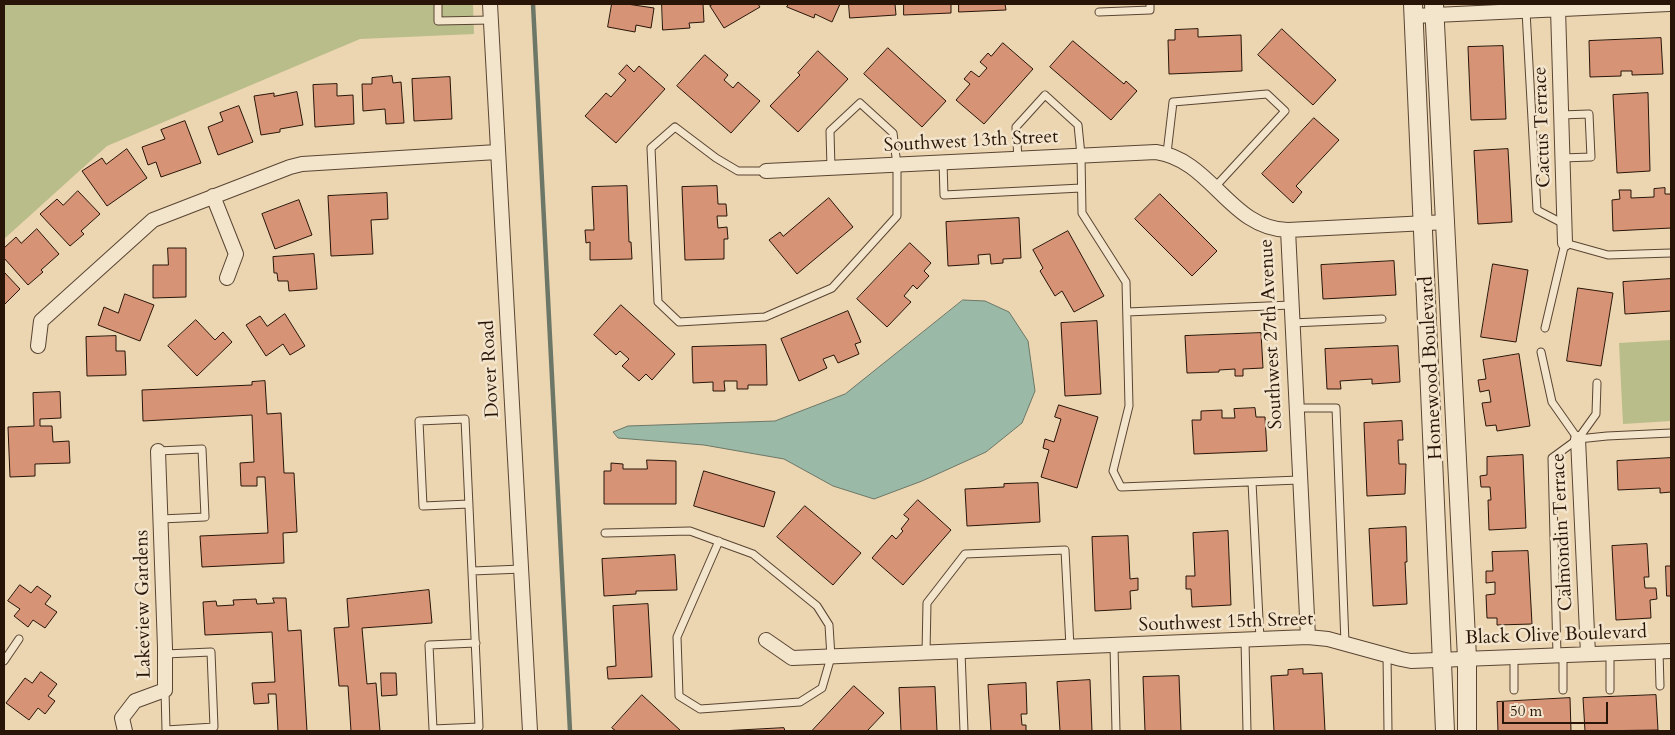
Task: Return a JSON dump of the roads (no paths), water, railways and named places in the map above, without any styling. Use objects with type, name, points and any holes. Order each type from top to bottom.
[{"type":"street","name":"Dover Road","points":[[490,4],[530,731]]},
{"type":"street","points":[[1414,10],[1558,9],[1668,4]]},
{"type":"street","name":"Cactus Terrace","points":[[1558,9],[1565,243]]},
{"type":"street","name":"Homewood Boulevard","points":[[1414,10],[1445,731]]},
{"type":"street","name":"Homewood Boulevard","points":[[1435,10],[1447,222],[1467,658],[1467,731]]},
{"type":"street","points":[[38,346],[41,322],[153,220],[302,164],[497,152]]},
{"type":"street","name":"Southwest 13th Street","points":[[766,171],[1156,152],[1172,155]]},
{"type":"street","name":"Southwest 27th Avenue","points":[[1172,155],[1195,168],[1248,218],[1257,224],[1278,230],[1288,230],[1308,637]]},
{"type":"street","points":[[213,196],[236,254],[228,278]]},
{"type":"street","points":[[1288,230],[1447,222]]},
{"type":"street","name":"Calmondin Terrace","points":[[1578,439],[1588,654]]},
{"type":"street","name":"Lakeview Gardens","points":[[125,731],[122,718],[135,701],[165,690],[158,451]]},
{"type":"street","name":"Southwest 15th Street","points":[[766,640],[792,658],[1308,637],[1328,639],[1411,661],[1441,659]]},
{"type":"street","name":"Black Olive Boulevard","points":[[1441,659],[1665,651]]},
{"type":"lane","points":[[438,4],[438,21],[491,20]]},
{"type":"lane","points":[[1099,12],[1150,10],[1150,4]]},
{"type":"lane","points":[[1520,9],[1537,210],[1564,224]]},
{"type":"lane","points":[[1172,155],[1174,102],[1268,94],[1285,111],[1215,187]]},
{"type":"lane","points":[[1018,159],[1016,127],[1045,95],[1078,126],[1081,155],[1082,214],[1126,282],[1129,406],[1112,470],[1121,487],[1299,480]]},
{"type":"lane","points":[[766,171],[738,171],[716,158],[674,127],[652,148],[658,302],[679,322],[765,317],[832,288],[897,216],[897,165],[893,133],[860,103],[830,131],[831,168]]},
{"type":"lane","points":[[1561,115],[1590,114],[1591,157],[1562,158]]},
{"type":"lane","points":[[943,162],[944,195],[1081,188]]},
{"type":"lane","points":[[1545,328],[1565,243],[1608,255],[1671,253]]},
{"type":"lane","points":[[1127,312],[1291,305]]},
{"type":"lane","points":[[1292,323],[1382,319]]},
{"type":"lane","points":[[1541,352],[1552,402],[1578,439]]},
{"type":"lane","points":[[1563,690],[1552,458],[1578,439],[1596,414],[1597,383]]},
{"type":"lane","points":[[1296,408],[1336,408],[1345,644]]},
{"type":"lane","points":[[469,504],[423,506],[419,421],[465,419],[476,643],[479,727],[433,729],[429,645],[476,643]]},
{"type":"lane","points":[[1578,439],[1671,433]]},
{"type":"lane","points":[[158,451],[202,449],[205,517],[161,519]]},
{"type":"lane","points":[[1252,482],[1260,639]]},
{"type":"lane","points":[[605,533],[690,531],[753,554],[817,606],[829,625],[830,657],[822,688],[800,702],[700,708],[679,696],[677,636],[720,542]]},
{"type":"lane","points":[[926,653],[927,603],[965,554],[1065,550],[1070,647]]},
{"type":"lane","points":[[472,571],[522,569]]},
{"type":"lane","points":[[4,661],[19,639]]},
{"type":"lane","points":[[1245,640],[1247,731]]},
{"type":"lane","points":[[1114,646],[1116,731]]},
{"type":"lane","points":[[1660,686],[1665,651]]},
{"type":"lane","points":[[165,654],[211,652],[214,727],[166,730],[165,690]]},
{"type":"lane","points":[[961,652],[964,731]]},
{"type":"lane","points":[[1610,653],[1610,690]]},
{"type":"lane","points":[[1387,656],[1388,731]]},
{"type":"lane","points":[[1514,656],[1514,690]]},
{"type":"waterway","points":[[533,4],[570,731]]}]
